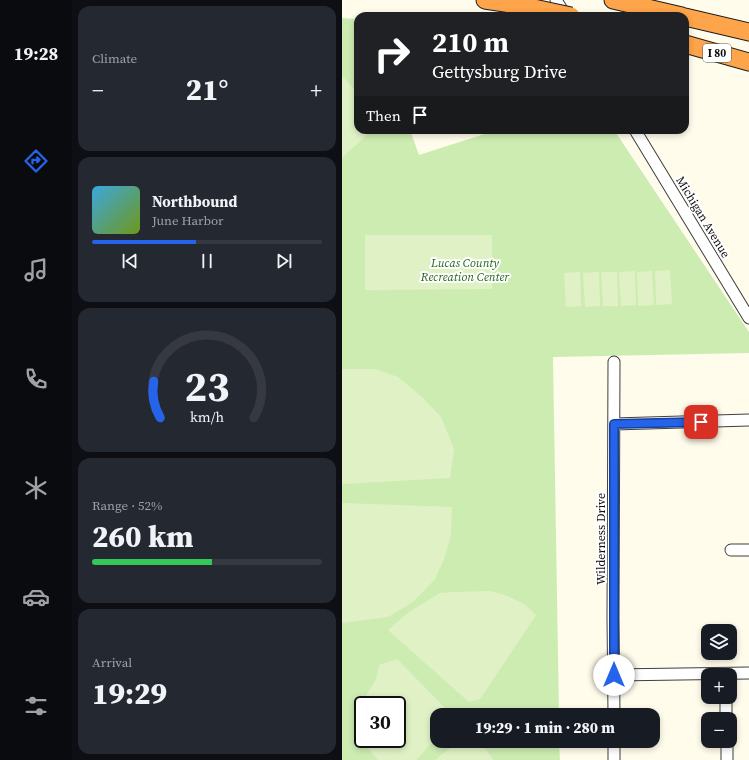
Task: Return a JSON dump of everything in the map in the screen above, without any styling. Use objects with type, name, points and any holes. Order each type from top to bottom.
[{"type":"highway","points":[[485,0],[552,12]]},
{"type":"highway","name":"I 80","points":[[613,0],[666,12]]},
{"type":"highway","name":"I 80","points":[[689,17],[749,32]]},
{"type":"highway","name":"I 80","points":[[689,45],[749,62]]},
{"type":"street","points":[[556,0],[564,12]]},
{"type":"street","name":"Michigan Avenue","points":[[637,134],[748,313]]},
{"type":"street","name":"Wilderness Drive","points":[[614,362],[614,708]]},
{"type":"street","points":[[614,424],[749,420]]},
{"type":"street","points":[[731,550],[749,550]]},
{"type":"street","points":[[737,674],[749,673]]},
{"type":"street","points":[[614,675],[701,674]]},
{"type":"street","points":[[614,748],[614,760]]},
{"type":"street","points":[[727,748],[727,760]]},
{"type":"green space","name":"Lucas County Recreation Center","points":[[342,18],[354,19],[354,134],[411,134],[419,155],[485,134],[617,134],[749,332],[749,353],[553,357],[559,708],[430,708],[430,748],[559,748],[560,760],[342,760]]},
{"type":"green space","points":[[342,76],[354,89],[354,134],[368,134],[342,158]]},
{"type":"green space","points":[[365,235],[492,235],[492,289],[365,290]]},
{"type":"green space","points":[[670,270],[672,304],[656,305],[655,271]]},
{"type":"green space","points":[[635,271],[636,305],[621,306],[619,272]]},
{"type":"green space","points":[[652,271],[654,305],[638,306],[637,272]]},
{"type":"green space","points":[[580,272],[581,306],[566,307],[564,273]]},
{"type":"green space","points":[[599,272],[600,306],[585,307],[583,273]]},
{"type":"green space","points":[[601,272],[617,272],[618,306],[603,306]]},
{"type":"green space","points":[[342,369],[375,369],[398,377],[422,397],[441,417],[454,449],[450,478],[342,483]]},
{"type":"green space","points":[[342,503],[452,507],[451,535],[444,559],[435,579],[413,602],[388,617],[342,623]]},
{"type":"green space","points":[[490,591],[505,595],[524,604],[536,615],[480,699],[469,702],[388,630],[409,612],[440,593]]},
{"type":"green space","points":[[397,659],[445,708],[430,708],[430,745],[416,760],[379,760],[372,754],[368,748],[406,748],[406,696],[366,696],[375,681],[379,665]]},
{"type":"green space","points":[[450,748],[485,748],[493,760],[435,760]]},
{"type":"route","points":[[614,675],[614,424],[701,422]]}]
